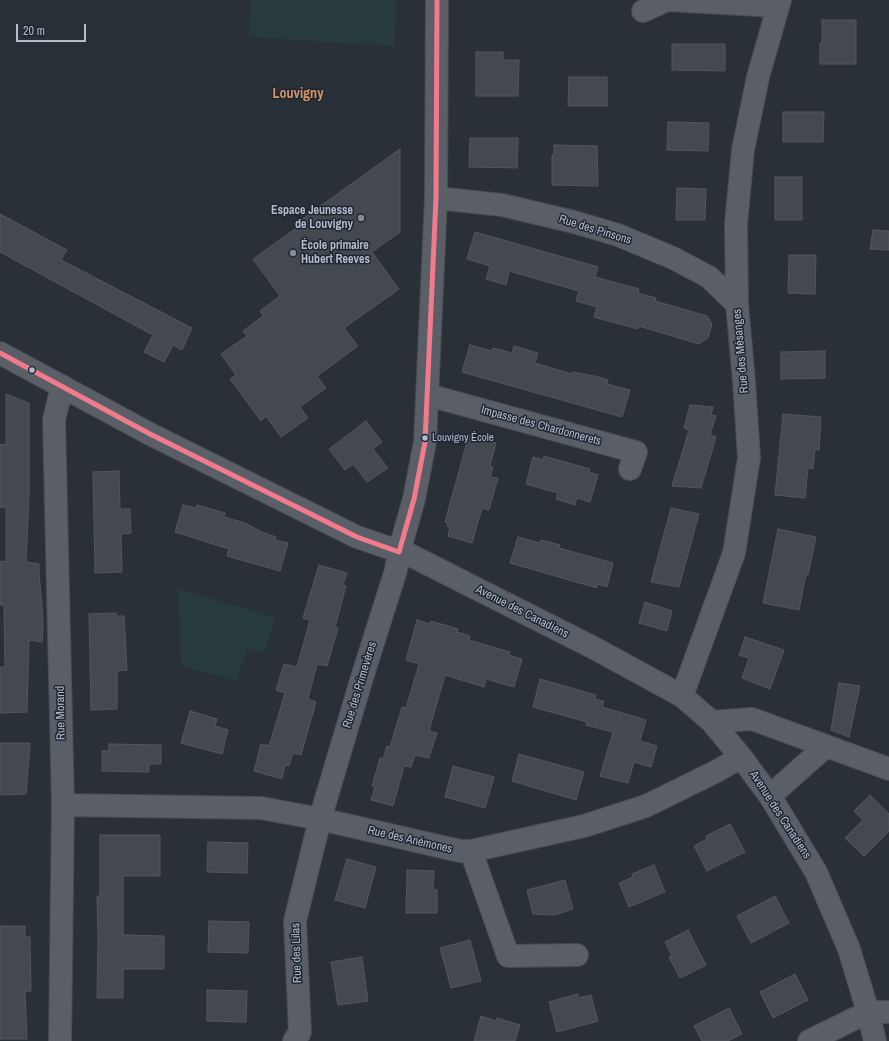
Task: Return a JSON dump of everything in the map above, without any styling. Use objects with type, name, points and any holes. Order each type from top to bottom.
[{"type":"street","name":"Rue des Primevères","points":[[320,819],[396,570],[399,552],[414,499],[425,442],[436,198],[437,0]]},
{"type":"street","points":[[643,11],[667,0],[779,3]]},
{"type":"street","name":"Rue des Mésanges","points":[[682,696],[734,552],[749,458],[737,304],[736,224],[743,150],[758,77],[779,3]]},
{"type":"street","name":"Rue des Pinsons","points":[[436,198],[502,205],[574,222],[618,235],[673,258],[709,277],[737,304]]},
{"type":"street","name":"Avenue des Canadiens","points":[[0,353],[150,434],[357,538],[410,555],[594,648],[682,696],[712,722],[741,757],[770,796],[816,872],[849,949],[879,1012],[875,1041]]},
{"type":"street","name":"Rue Morand","points":[[60,1041],[63,805],[54,420],[62,386]]},
{"type":"street","name":"Impasse des Chardonnerets","points":[[428,395],[636,452],[630,470]]},
{"type":"street","points":[[712,722],[752,719],[889,768]]},
{"type":"street","points":[[770,796],[825,746]]},
{"type":"street","name":"Rue des Anémones","points":[[63,805],[261,808],[320,819],[460,852],[584,826],[646,806],[717,771],[741,757]]},
{"type":"street","name":"Rue des Lilas","points":[[301,1038],[295,921],[320,819]]},
{"type":"street","points":[[470,851],[508,956],[577,955]]},
{"type":"street","points":[[809,1041],[879,1012]]},
{"type":"green space","points":[[251,0],[397,0],[394,46],[249,37]]},
{"type":"green space","points":[[178,589],[275,617],[264,654],[247,648],[237,681],[181,666]]},
{"type":"building","points":[[822,20],[856,20],[856,64],[820,64]]},
{"type":"building","points":[[672,44],[725,44],[725,71],[672,70]]},
{"type":"building","points":[[476,52],[503,52],[503,60],[519,60],[518,96],[476,96]]},
{"type":"building","points":[[569,77],[607,77],[607,106],[568,106]]},
{"type":"building","points":[[783,112],[824,112],[823,142],[783,142]]},
{"type":"building","points":[[668,122],[709,123],[708,151],[667,150]]},
{"type":"building","points":[[470,138],[518,138],[517,168],[469,167]]},
{"type":"building","points":[[554,145],[597,146],[598,186],[552,185],[552,155],[554,155]]},
{"type":"building","points":[[400,149],[400,232],[372,252],[399,289],[344,328],[358,346],[317,376],[326,388],[300,407],[308,418],[281,437],[266,416],[261,421],[230,379],[236,375],[221,354],[247,336],[243,331],[263,316],[260,311],[280,296],[253,259],[303,223],[301,220]]},
{"type":"building","points":[[775,177],[802,177],[802,220],[775,220]]},
{"type":"building","points":[[677,188],[706,189],[705,220],[676,220]]},
{"type":"building","points":[[0,214],[67,250],[61,260],[192,328],[182,350],[173,345],[164,362],[144,352],[153,335],[0,252]]},
{"type":"building","points":[[873,230],[889,231],[889,250],[870,249]]},
{"type":"building","points":[[475,232],[598,267],[595,277],[639,289],[638,293],[656,298],[655,301],[707,316],[712,324],[708,338],[699,344],[639,326],[638,329],[594,317],[597,307],[576,301],[579,291],[509,271],[506,285],[486,279],[490,266],[467,259]]},
{"type":"building","points":[[789,255],[816,255],[815,294],[788,293]]},
{"type":"building","points":[[470,345],[492,351],[493,348],[512,353],[514,346],[538,353],[535,363],[572,374],[573,372],[599,377],[608,380],[607,384],[630,390],[622,417],[462,372]]},
{"type":"building","points":[[825,351],[825,378],[781,379],[781,352]]},
{"type":"building","points":[[6,394],[29,403],[29,496],[26,562],[39,564],[43,628],[42,642],[29,640],[27,712],[0,713],[0,667],[5,667],[4,605],[0,605],[0,561],[6,562],[6,508],[0,507],[0,444],[6,445]]},
{"type":"building","points":[[690,405],[713,407],[711,415],[716,416],[710,435],[716,437],[701,488],[672,486],[689,430],[684,428]]},
{"type":"building","points":[[783,414],[821,417],[819,450],[815,449],[813,469],[808,468],[805,498],[775,495]]},
{"type":"building","points":[[366,421],[382,442],[373,449],[388,468],[367,482],[353,464],[345,470],[329,449]]},
{"type":"building","points":[[469,435],[496,443],[490,466],[493,467],[490,477],[498,478],[489,510],[482,508],[472,543],[448,536],[450,527],[447,526],[448,523],[445,522]]},
{"type":"building","points":[[544,456],[590,469],[589,472],[598,475],[590,502],[577,498],[575,505],[556,499],[558,493],[526,484],[533,457],[543,460]]},
{"type":"building","points":[[119,471],[120,509],[130,509],[131,533],[121,534],[122,572],[95,573],[93,472]]},
{"type":"building","points":[[183,505],[196,508],[197,505],[225,513],[224,517],[245,523],[262,532],[276,537],[275,540],[288,543],[280,571],[227,556],[229,549],[175,532]]},
{"type":"building","points":[[671,508],[699,514],[679,587],[651,582]]},
{"type":"building","points":[[778,529],[816,537],[808,575],[806,574],[799,610],[763,603]]},
{"type":"building","points":[[518,537],[540,543],[541,540],[560,545],[559,548],[613,563],[607,587],[597,584],[597,588],[510,563]]},
{"type":"building","points":[[319,565],[347,573],[343,585],[346,586],[335,627],[338,628],[327,666],[317,664],[308,699],[316,702],[301,755],[293,753],[289,766],[285,765],[282,779],[254,771],[261,744],[269,746],[285,693],[276,690],[284,664],[297,667],[310,620],[303,618]]},
{"type":"building","points":[[645,602],[672,611],[667,631],[639,623]]},
{"type":"building","points":[[116,613],[116,616],[124,616],[127,670],[117,671],[117,709],[91,710],[89,614]]},
{"type":"building","points":[[417,620],[430,624],[431,621],[458,629],[457,632],[470,636],[469,640],[510,652],[509,655],[522,659],[514,687],[486,679],[484,687],[445,675],[429,731],[437,733],[429,758],[415,755],[411,767],[404,766],[393,806],[371,800],[375,787],[372,786],[380,758],[383,759],[387,746],[390,747],[402,707],[406,708],[419,664],[406,660]]},
{"type":"building","points":[[745,637],[784,650],[770,689],[742,678],[749,658],[739,655]]},
{"type":"building","points":[[540,679],[596,695],[595,699],[604,701],[602,707],[646,720],[640,741],[657,746],[651,767],[634,762],[628,783],[600,776],[613,732],[586,725],[587,722],[533,707]]},
{"type":"building","points":[[839,683],[860,686],[849,737],[831,730]]},
{"type":"building","points":[[190,711],[217,719],[215,726],[228,730],[222,754],[181,743]]},
{"type":"building","points":[[0,743],[30,743],[26,794],[0,795]]},
{"type":"building","points":[[109,744],[161,745],[161,764],[149,764],[149,772],[102,771],[102,751],[109,751]]},
{"type":"building","points":[[519,754],[584,772],[576,800],[512,781]]},
{"type":"building","points":[[453,766],[494,777],[485,808],[445,797]]},
{"type":"building","points":[[870,795],[889,814],[889,831],[864,856],[845,838],[863,820],[854,811]]},
{"type":"building","points":[[730,824],[745,852],[707,871],[694,846],[707,839],[706,836]]},
{"type":"building","points":[[100,835],[160,835],[160,876],[123,876],[123,935],[164,936],[164,969],[123,969],[123,998],[97,998],[97,896],[100,896]]},
{"type":"building","points":[[208,842],[248,843],[247,873],[207,872]]},
{"type":"building","points":[[347,859],[376,867],[365,908],[335,900]]},
{"type":"building","points":[[654,865],[665,892],[629,907],[619,883],[633,877],[632,874]]},
{"type":"building","points":[[407,870],[434,871],[433,889],[437,890],[437,913],[406,913]]},
{"type":"building","points":[[565,880],[573,909],[554,915],[533,914],[527,890]]},
{"type":"building","points":[[775,896],[789,923],[751,943],[737,916]]},
{"type":"building","points":[[209,921],[249,922],[248,953],[208,952]]},
{"type":"building","points":[[0,926],[25,926],[25,937],[30,937],[31,991],[25,991],[27,1039],[0,1039]]},
{"type":"building","points":[[688,930],[706,965],[680,978],[669,957],[672,956],[665,942]]},
{"type":"building","points":[[470,940],[481,981],[451,988],[440,948]]},
{"type":"building","points":[[362,957],[368,1001],[338,1005],[331,962]]},
{"type":"building","points":[[795,974],[808,1000],[773,1018],[760,992]]},
{"type":"building","points":[[207,990],[247,991],[246,1022],[207,1021]]},
{"type":"building","points":[[578,994],[578,998],[591,995],[598,1021],[557,1032],[549,1002]]},
{"type":"building","points":[[729,1008],[742,1034],[728,1041],[702,1041],[694,1026]]},
{"type":"building","points":[[481,1016],[496,1021],[497,1018],[520,1025],[515,1041],[474,1041]]},
{"type":"transit line","points":[[399,552],[414,499],[425,442],[436,198],[437,0]]},
{"type":"transit line","points":[[0,353],[150,434],[357,537],[399,552]]},
{"type":"place","name":"Espace Jeunesse de Louvigny","points":[[361,218]]},
{"type":"place","name":"École primaire Hubert Reeves","points":[[293,253]]},
{"type":"place","name":"Louvigny École","points":[[425,438]]},
{"type":"district","name":"Louvigny","points":[[298,94]]}]
